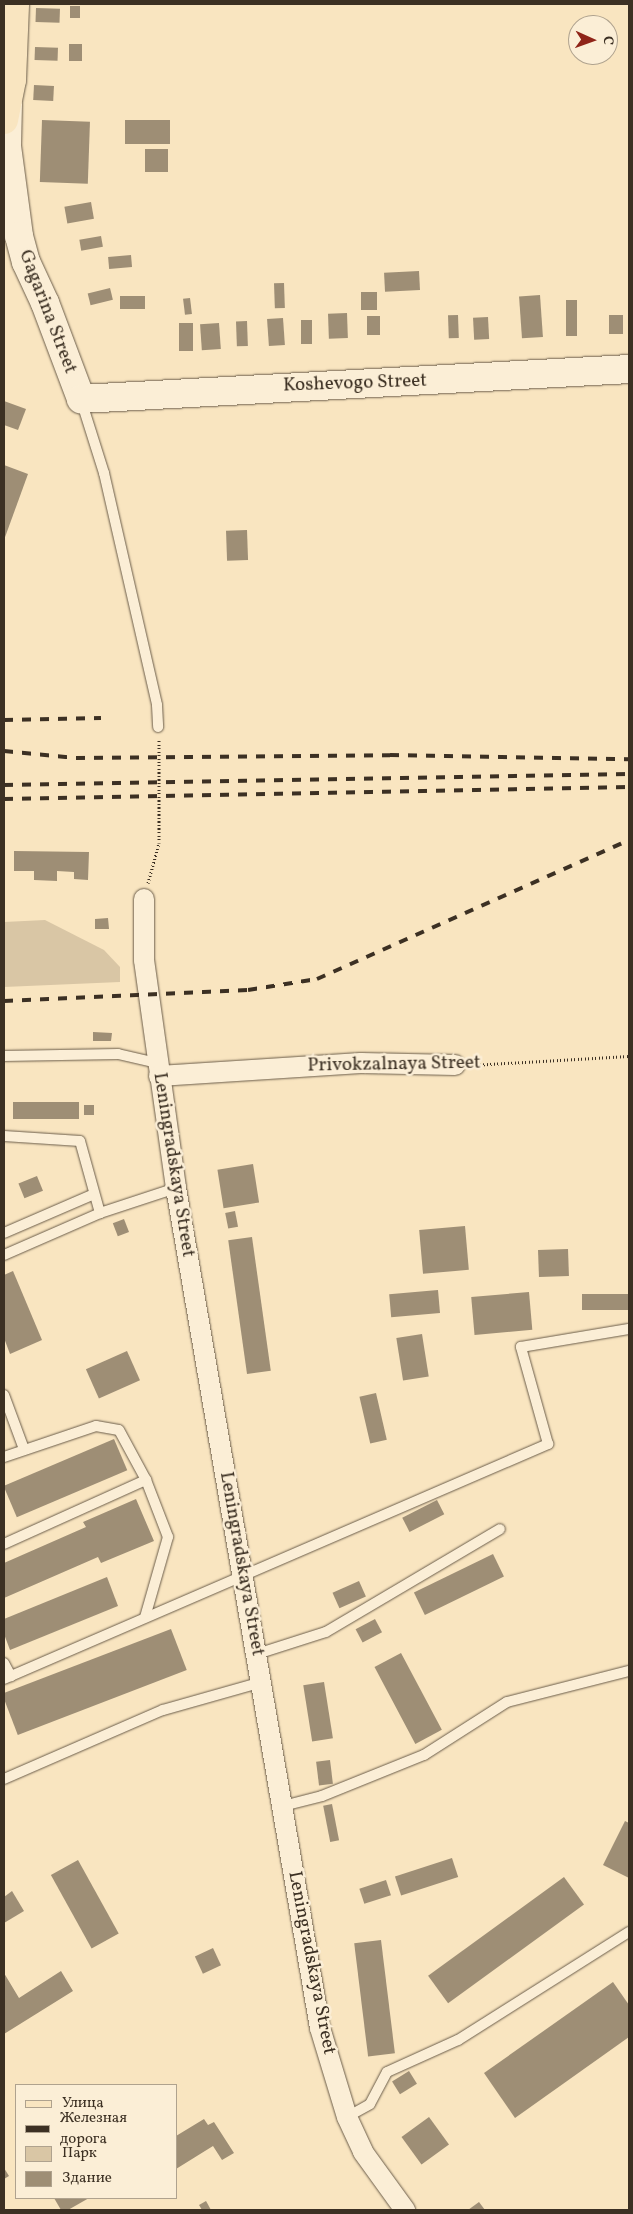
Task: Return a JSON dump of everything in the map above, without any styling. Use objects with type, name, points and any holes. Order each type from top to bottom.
[{"type":"main road","name":"Gagarina Street","points":[[6,112],[15,4]]},
{"type":"street","name":"Gagarina Street","points":[[6,112],[7,146],[19,236],[26,262],[46,303],[81,399]]},
{"type":"street","points":[[4,237],[26,262]]},
{"type":"street","name":"Koshevogo Street","points":[[81,399],[629,369]]},
{"type":"street","name":"Leningradskaya Street","points":[[144,899],[144,960],[176,1188],[320,2028],[347,2118],[363,2152],[405,2210]]},
{"type":"street","name":"Privokzalnaya Street","points":[[158,1069],[361,1063],[455,1066]]},
{"type":"lane","points":[[81,399],[104,473],[157,705],[158,727]]},
{"type":"lane","points":[[4,1056],[118,1054],[158,1069]]},
{"type":"lane","points":[[4,1136],[80,1141],[100,1213]]},
{"type":"lane","points":[[4,1254],[100,1213],[176,1188]]},
{"type":"lane","points":[[4,1233],[94,1194]]},
{"type":"lane","points":[[4,1663],[8,1677],[548,1444],[521,1347],[629,1329]]},
{"type":"lane","points":[[4,1395],[24,1449]]},
{"type":"lane","points":[[4,1457],[96,1426],[118,1430],[146,1480],[168,1538],[145,1618]]},
{"type":"lane","points":[[4,1544],[146,1480]]},
{"type":"lane","points":[[257,1654],[326,1632],[500,1529]]},
{"type":"lane","points":[[283,1806],[322,1796],[424,1755],[507,1702],[629,1671]]},
{"type":"lane","points":[[4,1779],[162,1710],[262,1682]]},
{"type":"lane","points":[[347,2118],[370,2104],[387,2072],[458,2040],[629,1932]]},
{"type":"path","points":[[144,899],[158,843],[159,747]]},
{"type":"path","name":"Privokzalnaya Street","points":[[455,1066],[629,1056]]},
{"type":"green space","points":[[45,920],[104,950],[120,967],[120,982],[4,987],[4,922]]},
{"type":"building","points":[[70,6],[80,6],[80,18],[70,18]]},
{"type":"building","points":[[36,8],[60,9],[59,23],[36,22]]},
{"type":"building","points":[[69,44],[82,44],[82,61],[69,61]]},
{"type":"building","points":[[35,47],[58,48],[58,61],[35,60]]},
{"type":"building","points":[[34,85],[54,86],[53,101],[33,100]]},
{"type":"building","points":[[42,120],[90,122],[88,184],[40,182]]},
{"type":"building","points":[[125,120],[170,120],[170,144],[125,144]]},
{"type":"building","points":[[145,149],[168,149],[168,172],[145,172]]},
{"type":"building","points":[[91,202],[94,219],[67,223],[64,207]]},
{"type":"building","points":[[101,236],[103,247],[81,251],[79,240]]},
{"type":"building","points":[[131,255],[132,267],[109,269],[108,257]]},
{"type":"building","points":[[419,271],[420,290],[385,292],[384,273]]},
{"type":"building","points":[[274,283],[284,283],[285,308],[275,308]]},
{"type":"building","points":[[110,288],[113,300],[91,305],[88,294]]},
{"type":"building","points":[[361,292],[377,292],[377,310],[361,310]]},
{"type":"building","points":[[540,295],[543,337],[522,338],[519,296]]},
{"type":"building","points":[[120,296],[145,296],[145,309],[120,309]]},
{"type":"building","points":[[190,298],[192,314],[185,315],[183,299]]},
{"type":"building","points":[[566,300],[577,300],[577,336],[566,336]]},
{"type":"building","points":[[347,313],[348,338],[329,339],[328,314]]},
{"type":"building","points":[[448,315],[458,315],[459,338],[449,338]]},
{"type":"building","points":[[609,315],[623,315],[623,334],[609,334]]},
{"type":"building","points":[[367,316],[380,316],[380,335],[367,335]]},
{"type":"building","points":[[488,317],[489,339],[474,340],[473,318]]},
{"type":"building","points":[[283,318],[285,345],[269,346],[267,319]]},
{"type":"building","points":[[301,320],[312,320],[312,344],[301,344]]},
{"type":"building","points":[[236,321],[247,321],[248,346],[237,346]]},
{"type":"building","points":[[179,323],[193,323],[193,351],[179,351]]},
{"type":"building","points":[[219,323],[221,349],[202,350],[200,324]]},
{"type":"building","points":[[4,401],[26,409],[18,430],[4,425]]},
{"type":"building","points":[[4,465],[28,474],[4,540]]},
{"type":"building","points":[[247,530],[248,560],[227,561],[226,531]]},
{"type":"building","points":[[14,851],[89,852],[88,880],[74,879],[74,872],[57,871],[57,881],[34,880],[34,871],[14,871]]},
{"type":"building","points":[[108,918],[109,929],[95,929],[95,919]]},
{"type":"building","points":[[93,1032],[112,1033],[111,1041],[93,1041]]},
{"type":"building","points":[[13,1102],[79,1102],[79,1119],[13,1119]]},
{"type":"building","points":[[84,1105],[94,1105],[94,1115],[84,1115]]},
{"type":"building","points":[[253,1164],[259,1203],[224,1208],[217,1170]]},
{"type":"building","points":[[37,1176],[43,1191],[24,1198],[18,1183]]},
{"type":"building","points":[[235,1211],[238,1227],[228,1229],[225,1213]]},
{"type":"building","points":[[124,1219],[129,1232],[118,1236],[113,1223]]},
{"type":"building","points":[[465,1226],[469,1270],[423,1274],[419,1230]]},
{"type":"building","points":[[252,1237],[271,1371],[247,1374],[228,1240]]},
{"type":"building","points":[[568,1249],[569,1276],[539,1277],[538,1250]]},
{"type":"building","points":[[13,1271],[42,1340],[10,1354],[4,1338],[4,1275]]},
{"type":"building","points":[[438,1290],[440,1313],[391,1317],[389,1294]]},
{"type":"building","points":[[529,1292],[532,1330],[475,1335],[471,1297]]},
{"type":"building","points":[[582,1294],[629,1294],[629,1310],[582,1310]]},
{"type":"building","points":[[422,1334],[429,1376],[403,1381],[396,1338]]},
{"type":"building","points":[[127,1351],[140,1380],[99,1399],[86,1369]]},
{"type":"building","points":[[376,1393],[387,1440],[370,1444],[359,1397]]},
{"type":"building","points":[[114,1439],[127,1470],[17,1517],[4,1486]]},
{"type":"building","points":[[136,1499],[154,1541],[101,1563],[98,1557],[4,1598],[4,1563],[86,1527],[83,1522]]},
{"type":"building","points":[[437,1500],[444,1514],[410,1532],[402,1518]]},
{"type":"building","points":[[493,1554],[504,1576],[425,1615],[414,1593]]},
{"type":"building","points":[[107,1577],[118,1606],[10,1650],[4,1634],[4,1619]]},
{"type":"building","points":[[359,1581],[366,1597],[339,1608],[333,1593]]},
{"type":"building","points":[[375,1619],[382,1632],[363,1643],[356,1629]]},
{"type":"building","points":[[171,1629],[187,1670],[18,1735],[4,1699],[4,1693]]},
{"type":"building","points":[[401,1653],[442,1730],[415,1744],[375,1667]]},
{"type":"building","points":[[324,1682],[333,1738],[312,1742],[303,1685]]},
{"type":"building","points":[[330,1760],[333,1784],[319,1786],[316,1762]]},
{"type":"building","points":[[332,1804],[339,1840],[330,1842],[323,1806]]},
{"type":"building","points":[[625,1821],[629,1823],[629,1878],[603,1865]]},
{"type":"building","points":[[452,1858],[458,1877],[401,1896],[395,1877]]},
{"type":"building","points":[[78,1860],[119,1933],[92,1948],[51,1875]]},
{"type":"building","points":[[564,1877],[584,1905],[448,2003],[428,1976]]},
{"type":"building","points":[[386,1880],[391,1895],[364,1904],[359,1889]]},
{"type":"building","points":[[12,1891],[24,1911],[4,1923],[4,1897]]},
{"type":"building","points":[[381,1940],[395,2053],[368,2056],[354,1943]]},
{"type":"building","points":[[213,1948],[221,1965],[203,1974],[195,1956]]},
{"type":"building","points":[[61,1971],[73,1991],[4,2034],[4,1973],[19,1998]]},
{"type":"building","points":[[613,1982],[629,2005],[629,2037],[515,2118],[484,2073]]},
{"type":"building","points":[[409,2071],[417,2084],[400,2094],[392,2082]]},
{"type":"building","points":[[429,2117],[449,2145],[421,2164],[401,2137]]},
{"type":"building","points":[[204,2119],[208,2125],[214,2122],[234,2153],[222,2160],[213,2146],[178,2168],[178,2135]]},
{"type":"building","points":[[4,2168],[9,2176],[4,2179]]},
{"type":"building","points":[[55,2199],[87,2199],[68,2210],[61,2210]]},
{"type":"building","points":[[206,2201],[211,2210],[202,2210],[199,2205]]},
{"type":"building","points":[[479,2202],[485,2210],[468,2210]]},
{"type":"railway","points":[[4,720],[101,718]]},
{"type":"railway","points":[[4,751],[76,758],[390,755],[629,759]]},
{"type":"railway","points":[[4,785],[629,774]]},
{"type":"railway","points":[[4,799],[629,787]]},
{"type":"railway","points":[[4,1001],[248,990],[317,979],[629,840]]}]
